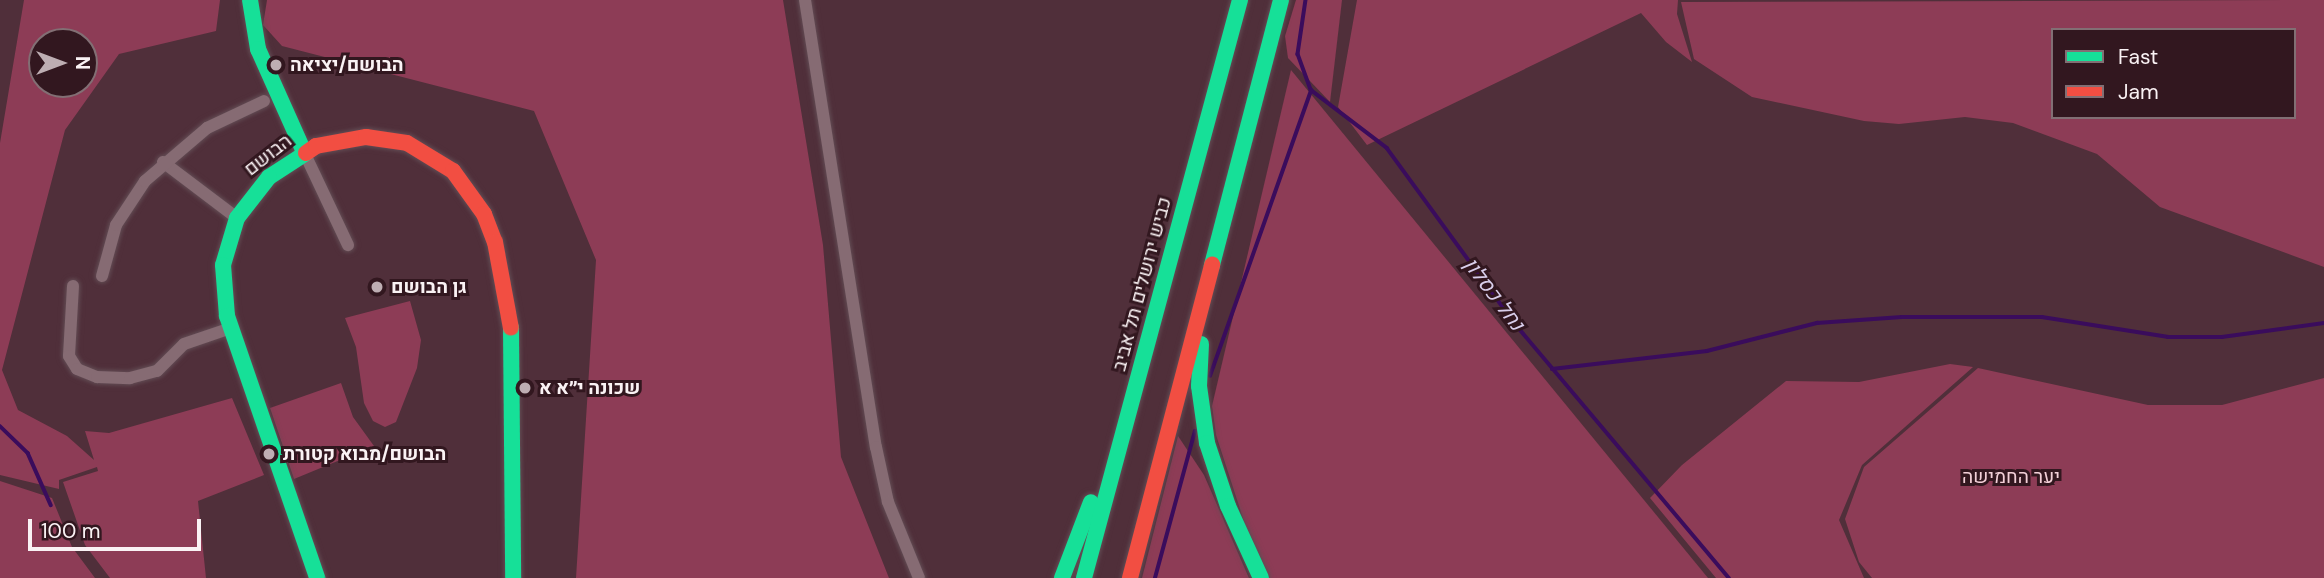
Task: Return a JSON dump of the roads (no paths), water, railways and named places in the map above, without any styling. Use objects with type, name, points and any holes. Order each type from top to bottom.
[{"type":"main road","points":[[250,0],[258,49],[304,152]]},
{"type":"main road","name":"כביש ירושלים תל אביב","points":[[1084,578],[1240,0]]},
{"type":"main road","points":[[1130,578],[1281,0]]},
{"type":"main road","name":"הבושם","points":[[317,578],[231,327],[223,265],[237,218],[269,177],[304,152],[341,139],[366,137],[407,143],[453,171],[484,214],[505,277],[511,313],[513,578]]},
{"type":"main road","points":[[1215,252],[1199,359],[1202,414],[1216,474],[1261,578]]},
{"type":"main road","points":[[1062,578],[1153,324]]},
{"type":"street","points":[[805,0],[876,447],[888,502],[919,578]]},
{"type":"street","points":[[102,276],[116,225],[145,181],[163,162],[207,128],[264,101]]},
{"type":"street","points":[[304,152],[348,245]]},
{"type":"street","points":[[163,162],[237,218]]},
{"type":"street","points":[[74,286],[69,356],[77,369],[97,377],[130,378],[157,371],[184,344],[231,327]]},
{"type":"waterway","name":"נחל כסלון","points":[[1306,0],[1298,54],[1311,90],[1387,148],[1517,326],[1729,578]]},
{"type":"waterway","points":[[1210,376],[1311,90]]},
{"type":"waterway","points":[[1552,369],[1707,351],[1817,323],[1902,317],[2042,317],[2168,337],[2222,337],[2324,323]]},
{"type":"waterway","points":[[0,426],[28,453],[51,505]]},
{"type":"waterway","points":[[1155,578],[1195,431]]},
{"type":"place","name":"הבושם/יציאה","points":[[276,65]]},
{"type":"place","name":"גן הבושם","points":[[377,287]]},
{"type":"place","name":"שכונה י״א א","points":[[525,388]]},
{"type":"place","name":"הבושם/מבוא קטורת","points":[[269,454]]},
{"type":"park label","name":"יער החמישה","points":[[2011,477]]}]
